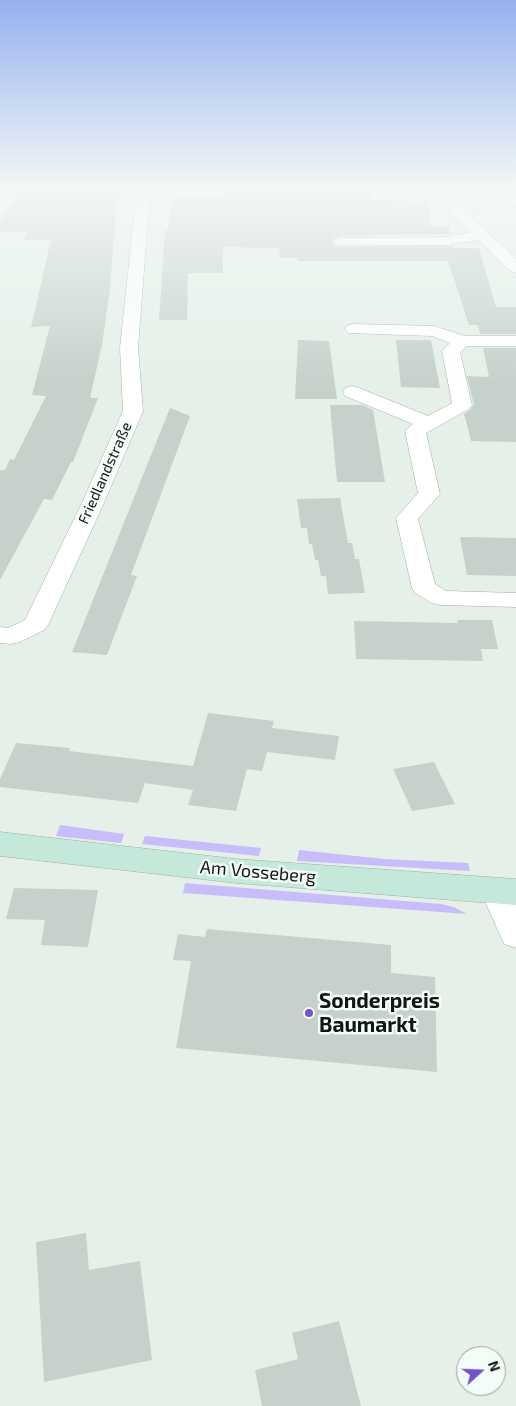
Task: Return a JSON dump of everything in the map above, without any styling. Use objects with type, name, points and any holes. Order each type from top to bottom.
[{"type":"street","name":"Friedlandstraße","points":[[0,635],[11,636],[35,625],[133,411],[129,348],[138,253]]},
{"type":"street","points":[[499,253],[516,268]]},
{"type":"street","points":[[354,329],[434,331],[463,341],[516,341]]},
{"type":"street","points":[[463,341],[451,351],[462,405],[415,431],[429,494],[407,518],[424,588],[441,598],[516,600]]},
{"type":"street","points":[[352,392],[428,423]]},
{"type":"street","name":"Am Vosseberg","points":[[0,844],[236,871],[506,892]]},
{"type":"street","points":[[506,892],[516,934]]},
{"type":"shaded area","points":[[60,825],[124,834],[121,843],[56,836]]},
{"type":"shaded area","points":[[145,836],[261,848],[259,856],[142,844]]},
{"type":"shaded area","points":[[299,850],[384,859],[468,863],[470,871],[297,861]]},
{"type":"shaded area","points":[[185,883],[441,904],[454,907],[467,914],[183,893]]},
{"type":"building","points":[[48,253],[113,253],[110,290],[102,345],[90,398],[98,398],[73,462],[71,462],[52,500],[44,499],[0,580],[0,470],[5,470],[10,459],[14,460],[46,396],[32,395],[50,326],[31,327]]},
{"type":"building","points":[[163,253],[223,253],[223,273],[188,273],[187,320],[159,320]]},
{"type":"building","points":[[279,253],[480,253],[496,307],[516,307],[516,334],[480,334],[478,325],[469,325],[448,261],[297,261],[297,258],[280,258]]},
{"type":"building","points":[[298,340],[329,341],[337,399],[295,399]]},
{"type":"building","points":[[396,340],[431,340],[440,388],[401,387]]},
{"type":"building","points":[[483,348],[516,348],[516,442],[471,441],[464,414],[474,405],[467,376],[489,377]]},
{"type":"building","points":[[330,405],[363,405],[373,410],[385,482],[337,482]]},
{"type":"building","points":[[170,408],[190,416],[131,575],[137,576],[107,655],[72,652]]},
{"type":"building","points":[[340,498],[348,543],[352,543],[355,559],[359,559],[365,593],[328,594],[326,576],[321,576],[312,544],[309,544],[307,528],[301,528],[297,499]]},
{"type":"building","points":[[460,537],[516,538],[516,576],[467,575]]},
{"type":"building","points":[[457,620],[492,620],[498,649],[481,649],[483,661],[356,659],[354,621],[458,623]]},
{"type":"building","points":[[208,713],[274,721],[272,728],[339,736],[335,760],[267,752],[262,771],[247,769],[236,811],[188,805],[193,790],[145,783],[138,803],[0,787],[0,779],[16,743],[70,748],[69,751],[193,766]]},
{"type":"building","points":[[434,762],[455,804],[412,811],[393,769]]},
{"type":"building","points":[[14,888],[98,890],[88,947],[41,945],[45,920],[6,919]]},
{"type":"building","name":"Sonderpreis Baumarkt","points":[[207,929],[391,945],[391,973],[435,977],[437,1072],[176,1048],[191,961],[173,960],[178,934],[205,937]]},
{"type":"building","points":[[86,1233],[89,1270],[140,1261],[152,1360],[44,1382],[36,1242]]},
{"type":"building","points":[[339,1321],[361,1406],[262,1406],[255,1370],[298,1359],[292,1333]]},
{"type":"place","name":"Sonderpreis Baumarkt","points":[[309,1013]]}]
